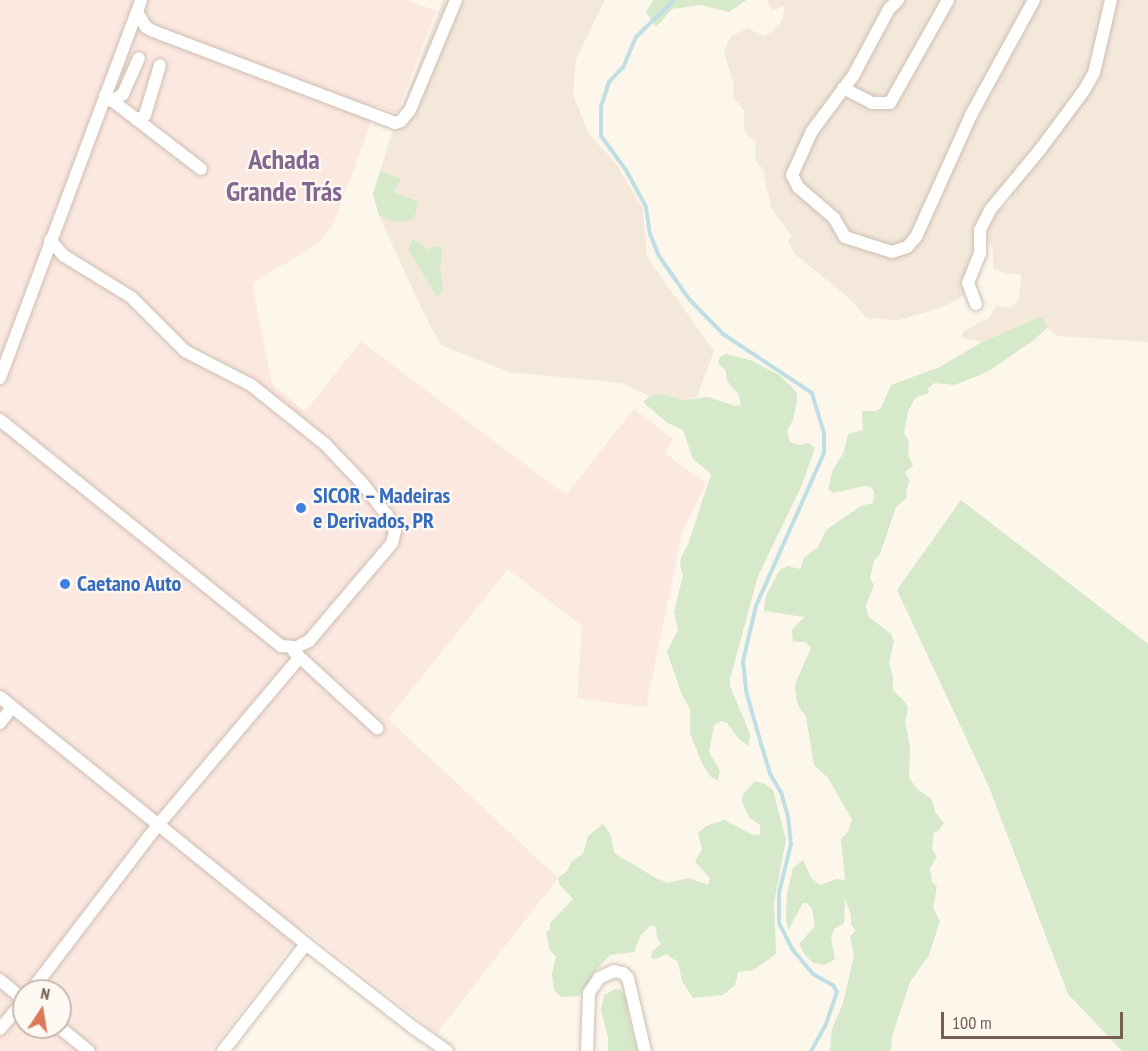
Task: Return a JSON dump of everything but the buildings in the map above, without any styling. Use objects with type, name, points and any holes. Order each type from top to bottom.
[{"type":"street","points":[[139,6],[146,27],[153,31],[395,123],[401,121],[416,97],[456,0]]},
{"type":"street","points":[[898,0],[885,16],[853,76],[808,137],[794,168],[794,181],[828,212],[845,237],[886,251],[902,250],[911,244],[923,224],[971,115],[1034,0]]},
{"type":"street","points":[[843,88],[872,103],[890,103],[948,0]]},
{"type":"street","points":[[976,304],[968,283],[980,254],[980,230],[990,210],[1083,93],[1100,58],[1106,15],[1111,0]]},
{"type":"street","points":[[0,378],[50,240],[108,98],[139,6]]},
{"type":"street","points":[[108,98],[123,94],[139,58]]},
{"type":"street","points":[[136,120],[145,115],[160,65]]},
{"type":"street","points":[[108,98],[201,169]]},
{"type":"street","points":[[0,420],[274,642],[289,647],[297,647],[309,641],[392,543],[395,531],[387,514],[363,484],[325,444],[251,385],[185,351],[131,297],[64,256],[50,240]]},
{"type":"street","points":[[289,647],[377,728]]},
{"type":"street","points":[[40,979],[158,825],[299,658]]},
{"type":"street","points":[[0,697],[306,944],[447,1051]]},
{"type":"street","points":[[0,723],[12,707]]},
{"type":"street","points":[[224,1051],[306,944]]},
{"type":"street","points":[[587,1051],[589,993],[599,978],[614,971],[623,973],[628,978],[645,1051]]},
{"type":"street","points":[[0,980],[12,990]]},
{"type":"street","points":[[0,1029],[12,1014]]},
{"type":"street","points":[[72,1037],[89,1051]]},
{"type":"shaded area","points":[[0,0],[407,0],[436,11],[397,113],[377,106],[333,225],[319,243],[252,283],[272,384],[305,412],[361,341],[566,495],[634,409],[673,439],[664,453],[706,483],[682,533],[646,707],[577,698],[582,626],[508,569],[388,719],[558,878],[437,1033],[304,929],[211,1051],[0,1051]]},
{"type":"shaded area","points":[[443,0],[605,0],[576,59],[573,94],[588,133],[617,165],[643,209],[647,257],[714,351],[697,397],[684,400],[661,394],[650,396],[622,383],[509,372],[441,345],[423,312],[379,215],[373,194],[391,136]]},
{"type":"shaded area","points":[[767,0],[1148,0],[1148,342],[1058,336],[1047,328],[1039,317],[982,342],[961,337],[964,331],[989,318],[996,306],[1011,308],[1019,300],[1021,277],[1019,274],[1007,274],[993,268],[993,250],[987,239],[988,223],[997,210],[1011,202],[1012,194],[991,203],[974,229],[975,277],[968,290],[957,300],[906,318],[896,320],[867,318],[850,299],[795,254],[788,242],[792,236],[771,208],[763,169],[755,160],[756,143],[744,131],[744,111],[733,97],[734,85],[724,52],[730,37],[747,28],[763,36],[772,32],[782,21],[785,6],[772,10]]},
{"type":"green space","points":[[653,0],[747,0],[729,12],[700,5],[672,9],[656,27],[646,12]]},
{"type":"green space","points":[[380,171],[401,179],[393,192],[417,201],[416,212],[412,220],[394,222],[379,215],[373,194]]},
{"type":"green space","points":[[413,240],[421,243],[427,250],[434,246],[442,248],[440,265],[443,290],[437,297],[408,249]]},
{"type":"green space","points":[[1039,317],[1044,319],[1047,328],[1034,340],[987,372],[955,385],[935,383],[928,388],[929,393],[916,397],[908,411],[904,433],[909,442],[908,455],[913,466],[905,472],[910,481],[906,490],[907,498],[896,507],[880,554],[874,561],[870,578],[874,585],[866,605],[868,616],[891,634],[894,641],[889,662],[893,677],[893,690],[906,703],[908,709],[905,722],[910,747],[909,777],[916,788],[932,800],[935,812],[944,823],[938,831],[934,832],[932,849],[937,857],[930,868],[932,882],[937,886],[933,908],[940,921],[929,955],[910,982],[892,1036],[891,1051],[830,1051],[832,1029],[843,1003],[854,956],[850,937],[856,930],[851,925],[851,915],[845,898],[844,923],[834,929],[831,938],[835,959],[825,965],[813,963],[799,944],[815,926],[812,909],[807,903],[803,903],[788,930],[787,893],[793,868],[803,860],[811,878],[820,885],[836,879],[845,880],[841,839],[848,832],[852,820],[828,778],[814,765],[806,717],[798,705],[796,682],[811,648],[806,642],[793,642],[792,630],[804,617],[764,611],[766,595],[780,570],[788,566],[800,569],[804,558],[818,547],[826,530],[861,506],[873,503],[874,491],[871,487],[864,486],[833,493],[828,489],[833,470],[844,452],[848,434],[863,430],[862,411],[876,411],[881,408],[891,385],[940,367],[980,343]]},
{"type":"green space","points":[[726,354],[750,360],[779,375],[792,387],[797,394],[797,402],[793,420],[787,431],[790,442],[799,445],[808,443],[815,448],[802,485],[758,576],[730,679],[730,686],[750,734],[749,746],[740,740],[727,723],[721,721],[714,725],[709,752],[720,771],[718,780],[711,777],[703,765],[690,734],[690,709],[682,695],[667,652],[678,630],[674,612],[683,575],[680,566],[681,558],[689,542],[711,474],[693,459],[683,430],[666,422],[643,402],[650,396],[661,394],[684,400],[708,397],[735,406],[741,405],[739,395],[727,381],[726,371],[718,363],[720,357]]},
{"type":"green space","points":[[961,500],[1148,644],[1148,1051],[1122,1051],[1068,994],[989,787],[897,590]]},
{"type":"green space","points":[[755,781],[773,790],[786,840],[774,902],[776,954],[753,970],[738,972],[735,985],[723,995],[693,998],[682,981],[678,962],[666,954],[656,959],[651,958],[652,951],[661,944],[657,938],[656,927],[651,925],[641,935],[634,952],[610,955],[596,970],[579,996],[561,997],[554,990],[552,974],[556,957],[549,949],[546,932],[550,930],[550,923],[573,899],[559,884],[558,878],[567,871],[572,861],[583,854],[588,836],[603,824],[611,835],[614,853],[656,878],[667,883],[689,878],[708,885],[710,878],[695,862],[702,849],[698,833],[706,826],[724,820],[751,834],[760,835],[760,825],[749,817],[742,802],[743,794]]},
{"type":"green space","points":[[615,989],[620,990],[627,997],[628,1015],[637,1051],[608,1051],[608,1037],[601,1011],[604,995]]},
{"type":"waterway","points":[[674,0],[636,37],[623,67],[609,82],[601,107],[601,136],[626,170],[646,207],[650,234],[659,256],[689,299],[723,334],[812,393],[824,433],[824,453],[756,606],[743,661],[746,691],[762,747],[770,774],[781,792],[788,816],[791,844],[779,893],[779,923],[792,949],[813,974],[833,985],[837,992],[825,1026],[811,1051]]},
{"type":"place","name":"SICOR – Madeiras e Derivados, PR","points":[[301,508]]},
{"type":"place","name":"Caetano Auto","points":[[65,584]]},
{"type":"district","name":"Achada Grande Trás","points":[[284,175]]}]
